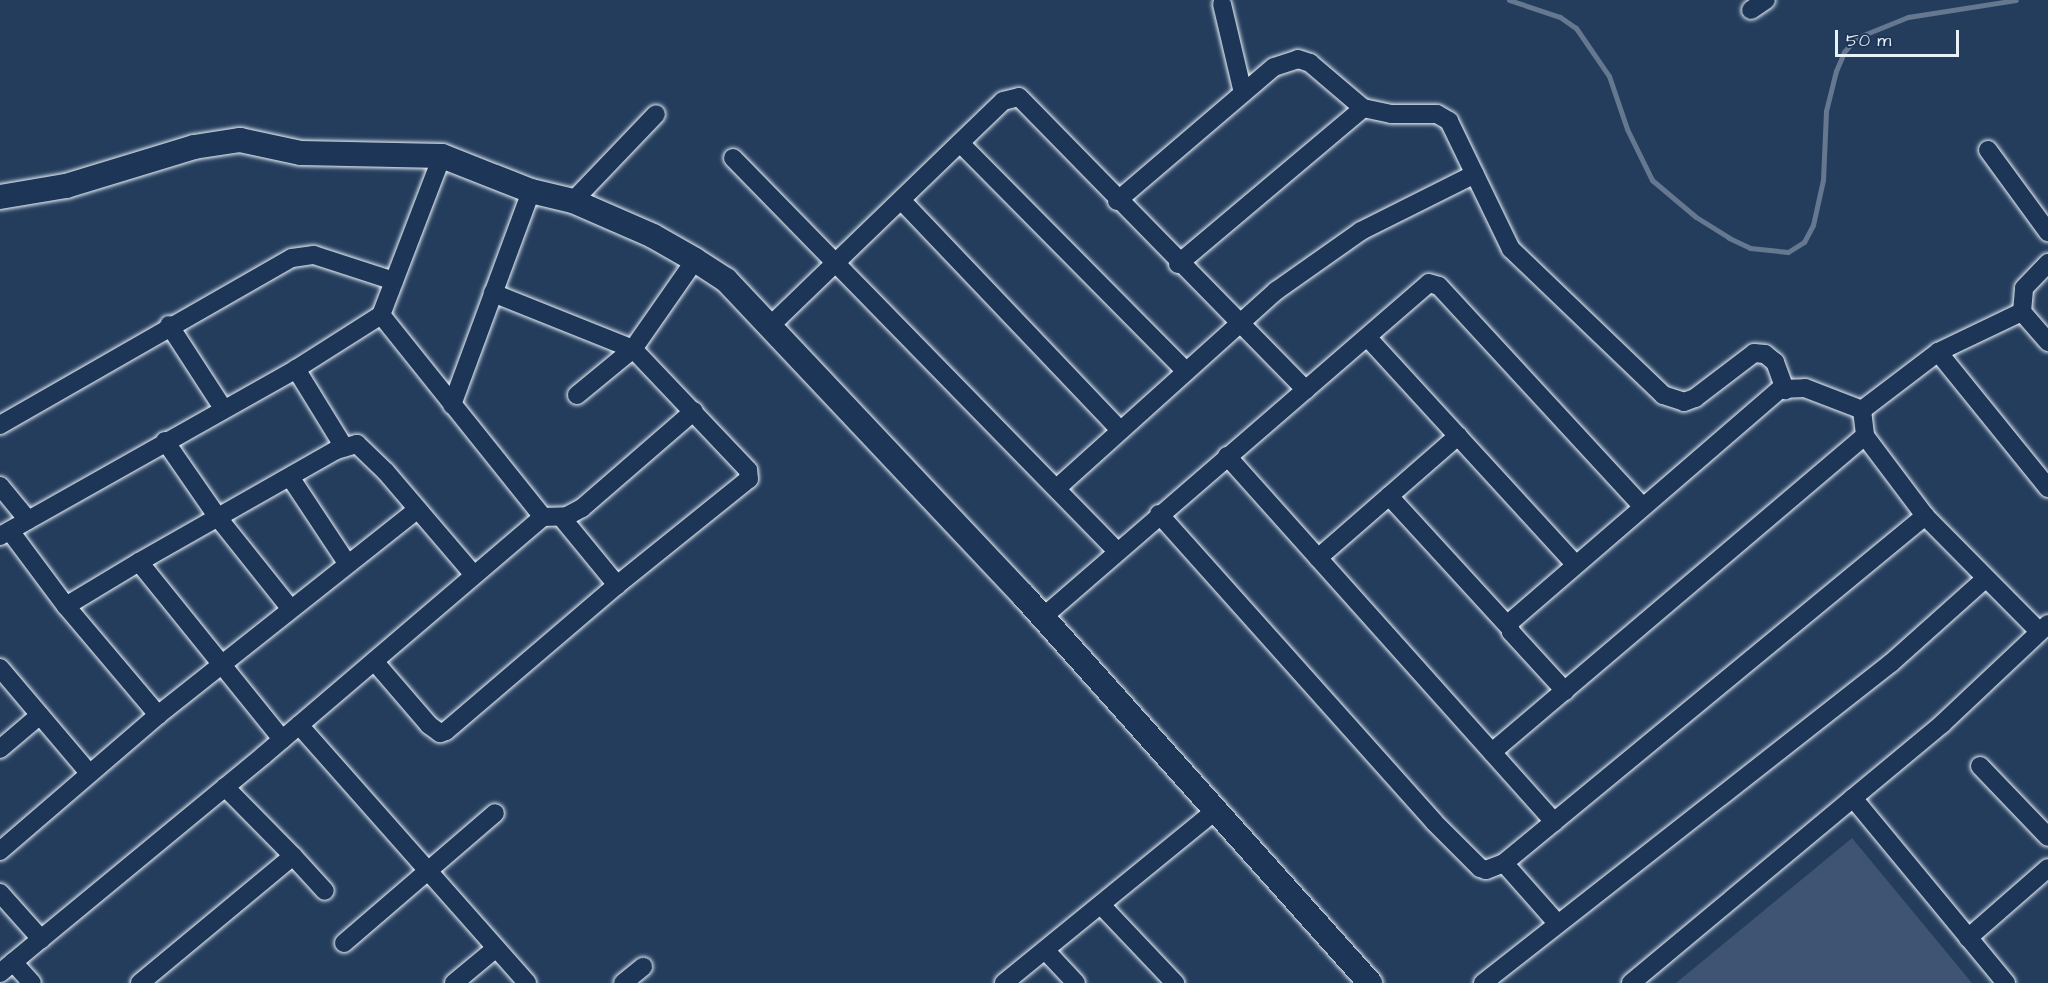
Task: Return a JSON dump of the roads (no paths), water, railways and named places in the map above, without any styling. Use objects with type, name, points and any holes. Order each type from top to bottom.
[{"type":"main road","points":[[0,197],[66,186],[194,147],[240,140],[301,153],[442,156],[531,191],[573,201],[653,236],[695,260],[726,280],[1043,617],[1214,812],[1370,983]]},
{"type":"street","points":[[1222,4],[1243,93]]},
{"type":"street","points":[[1117,201],[1274,68],[1298,59],[1310,63],[1363,108],[1391,114],[1444,117],[1475,174],[1511,249],[1611,341],[1663,395],[1684,402],[1695,398],[1754,354],[1765,354],[1775,362],[1785,390]]},
{"type":"street","points":[[769,327],[1003,101],[1018,97],[1178,264],[1306,390]]},
{"type":"street","points":[[1178,264],[1363,108]]},
{"type":"street","points":[[573,201],[656,114]]},
{"type":"street","points":[[960,143],[1186,370]]},
{"type":"street","points":[[1988,150],[2048,232]]},
{"type":"street","points":[[158,715],[5,533],[223,408],[296,369],[381,315],[442,156]]},
{"type":"street","points":[[733,158],[1116,550]]},
{"type":"street","points":[[1057,488],[1275,291],[1361,231],[1475,174]]},
{"type":"street","points":[[452,405],[531,191]]},
{"type":"street","points":[[902,201],[1120,430]]},
{"type":"street","points":[[0,425],[170,325],[302,255],[314,255],[394,280]]},
{"type":"street","points":[[577,395],[633,349],[695,260]]},
{"type":"street","points":[[2048,263],[2024,288],[2022,312],[2048,342]]},
{"type":"street","points":[[1043,617],[1116,550],[1368,338],[1429,283],[1437,284],[1641,505]]},
{"type":"street","points":[[374,661],[440,733],[617,585],[749,480],[748,470],[633,349],[493,293]]},
{"type":"street","points":[[1862,410],[1938,352],[2022,312]]},
{"type":"street","points":[[381,315],[543,517]]},
{"type":"street","points":[[170,325],[223,408]]},
{"type":"street","points":[[1368,338],[1575,564]]},
{"type":"street","points":[[1938,352],[2048,488]]},
{"type":"street","points":[[296,369],[344,447]]},
{"type":"street","points":[[1508,626],[1641,505],[1775,392],[1805,388],[1862,410]]},
{"type":"street","points":[[1631,983],[1942,724],[2044,627],[1986,578],[1925,516],[1865,436],[1862,410]]},
{"type":"street","points":[[32,983],[7,967],[299,725],[543,517],[562,518],[594,498],[694,411]]},
{"type":"street","points":[[1318,558],[1458,436]]},
{"type":"street","points":[[1492,752],[1865,436]]},
{"type":"street","points":[[165,441],[219,519],[290,608]]},
{"type":"street","points":[[66,606],[290,477],[344,447],[357,444],[366,451],[474,575]]},
{"type":"street","points":[[1227,456],[1554,822]]},
{"type":"street","points":[[290,477],[347,563]]},
{"type":"street","points":[[0,486],[28,520]]},
{"type":"street","points":[[1389,496],[1565,690]]},
{"type":"street","points":[[0,851],[158,715],[290,608],[417,510]]},
{"type":"street","points":[[1159,514],[1434,822],[1480,868],[1492,869],[1504,863],[1925,516]]},
{"type":"street","points":[[562,518],[617,585]]},
{"type":"street","points":[[139,562],[282,739]]},
{"type":"street","points":[[1483,983],[1891,663],[1986,578]]},
{"type":"street","points":[[0,668],[89,773]]},
{"type":"street","points":[[0,748],[40,715]]},
{"type":"street","points":[[299,725],[428,874],[527,983]]},
{"type":"street","points":[[1980,766],[2048,837]]},
{"type":"street","points":[[225,787],[294,856],[325,891]]},
{"type":"street","points":[[1853,798],[2006,983]]},
{"type":"street","points":[[1004,983],[1214,812]]},
{"type":"street","points":[[344,944],[428,874],[495,813]]},
{"type":"street","points":[[140,983],[294,856]]},
{"type":"street","points":[[1504,863],[1558,924]]},
{"type":"street","points":[[1968,938],[2048,868]]},
{"type":"street","points":[[0,893],[41,939]]},
{"type":"street","points":[[1101,905],[1175,983]]},
{"type":"street","points":[[454,983],[495,949]]},
{"type":"street","points":[[1046,950],[1076,983]]},
{"type":"street","points":[[623,983],[642,967]]},
{"type":"waterway","points":[[1509,0],[1560,17],[1576,28],[1609,76],[1627,129],[1652,180],[1696,217],[1729,238],[1750,248],[1788,252],[1804,242],[1813,225],[1823,180],[1826,111],[1836,71],[1844,52],[1856,38],[1908,17],[2016,0]]}]
